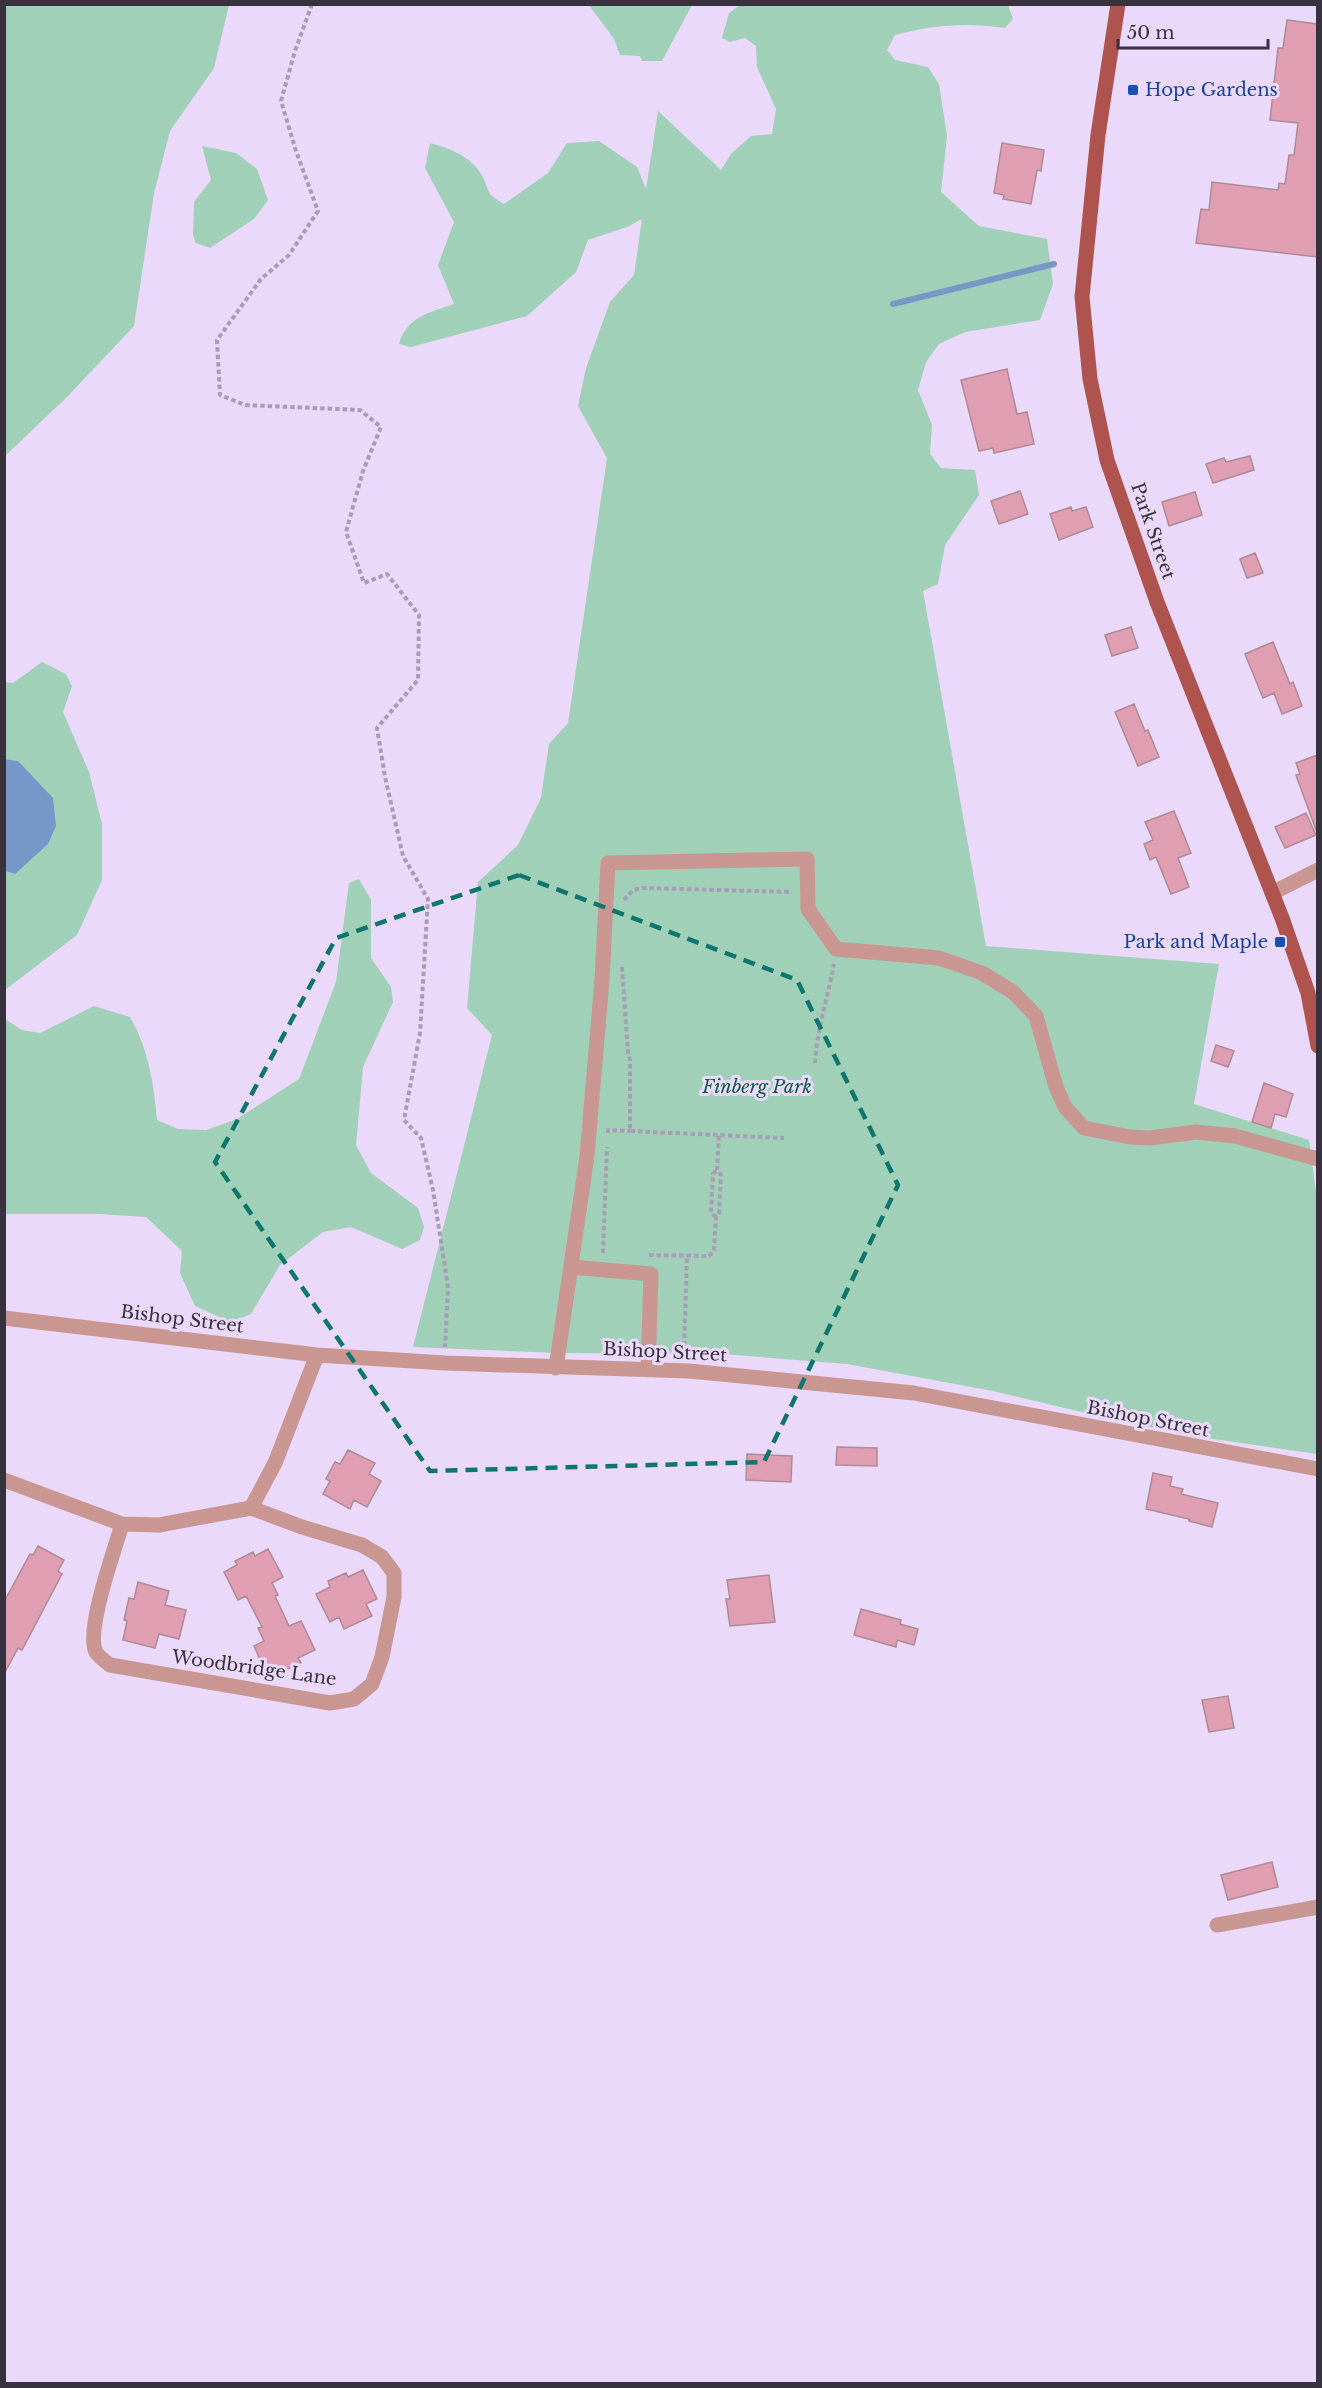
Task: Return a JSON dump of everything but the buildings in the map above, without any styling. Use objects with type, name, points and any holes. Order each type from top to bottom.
[{"type":"main road","name":"Park Street","points":[[1118,4],[1098,135],[1083,286],[1090,379],[1107,459],[1157,602],[1312,995],[1317,1046]]},
{"type":"street","points":[[556,1368],[587,1156],[596,1059],[608,863],[807,859],[808,909],[836,949],[939,958],[982,974],[1013,992],[1036,1016],[1056,1087],[1065,1107],[1084,1128],[1130,1137],[1150,1138],[1196,1132],[1235,1136],[1317,1159]]},
{"type":"street","points":[[1272,893],[1317,870]]},
{"type":"street","points":[[571,1267],[651,1274],[648,1370]]},
{"type":"street","name":"Bishop Street","points":[[4,1318],[317,1355],[750,1376],[914,1393],[1317,1469]]},
{"type":"street","points":[[4,1480],[122,1524],[159,1525],[251,1508],[275,1463],[317,1355]]},
{"type":"street","name":"Woodbridge Lane","points":[[122,1524],[93,1631],[96,1652],[110,1665],[330,1703],[354,1699],[372,1684],[382,1657],[394,1597],[394,1573],[382,1557],[362,1545],[302,1527],[251,1508]]},
{"type":"street","points":[[1217,1925],[1317,1907]]},
{"type":"path","points":[[312,4],[281,100],[296,151],[318,211],[289,255],[261,279],[217,340],[220,395],[245,405],[360,410],[381,427],[363,471],[346,532],[364,583],[387,574],[419,615],[418,680],[378,728],[385,777],[403,856],[428,899],[420,1033],[404,1120],[421,1138],[433,1190],[448,1287],[445,1363]]},
{"type":"path","points":[[623,908],[624,898],[633,890],[643,888],[808,892]]},
{"type":"path","points":[[815,1063],[816,1037],[825,1011],[836,949]]},
{"type":"path","points":[[621,958],[630,1060],[630,1131]]},
{"type":"path","points":[[613,1254],[603,1253],[608,1130],[784,1138]]},
{"type":"path","points":[[716,1217],[711,1213],[713,1174],[717,1170],[719,1135]]},
{"type":"path","points":[[645,1254],[709,1256],[714,1250],[716,1217],[719,1214],[721,1175],[717,1170]]},
{"type":"path","points":[[684,1353],[687,1255]]},
{"type":"highlighted area","points":[[519,875],[797,980],[898,1185],[764,1462],[430,1471],[215,1162],[336,938]]},
{"type":"green space","points":[[4,5],[229,5],[214,68],[170,131],[154,193],[134,326],[68,396],[5,456]]},
{"type":"green space","points":[[589,5],[692,5],[662,61],[642,61],[640,56],[620,55],[614,39]]},
{"type":"green space","name":"Finberg Park","points":[[740,5],[1008,5],[1013,19],[1005,28],[963,25],[923,29],[895,35],[887,50],[895,60],[928,67],[939,84],[947,136],[941,192],[979,226],[1047,239],[1053,284],[1040,320],[965,332],[939,344],[926,362],[918,390],[932,425],[930,454],[941,468],[975,470],[979,495],[945,545],[938,584],[923,591],[986,946],[1219,964],[1194,1104],[1309,1140],[1318,1206],[1317,1454],[1200,1437],[1128,1423],[993,1391],[847,1364],[722,1354],[557,1353],[413,1347],[492,1035],[467,1008],[478,882],[518,845],[541,798],[549,744],[568,723],[607,458],[578,406],[586,368],[610,302],[634,275],[642,219],[627,227],[588,240],[576,272],[527,316],[411,347],[399,344],[407,327],[413,321],[454,304],[438,265],[454,222],[425,168],[430,143],[463,156],[474,165],[483,177],[490,193],[504,204],[548,173],[567,143],[599,141],[637,167],[646,189],[658,111],[721,170],[731,154],[751,136],[772,134],[776,109],[757,67],[756,46],[745,38],[730,42],[722,38],[729,13]]},
{"type":"green space","points":[[202,146],[236,153],[257,169],[268,200],[254,219],[210,248],[196,243],[193,235],[194,202],[211,180]]},
{"type":"green space","points":[[42,662],[66,674],[72,686],[63,712],[89,772],[102,824],[102,880],[77,935],[5,990],[5,871],[15,874],[19,761],[5,759],[5,682],[13,683]]},
{"type":"green space","points":[[359,879],[371,900],[371,958],[391,987],[393,1002],[363,1067],[356,1145],[371,1173],[418,1208],[424,1227],[420,1240],[402,1249],[351,1227],[323,1232],[280,1265],[251,1314],[230,1322],[195,1306],[180,1273],[182,1251],[146,1217],[100,1214],[5,1214],[5,1019],[22,1030],[40,1033],[94,1006],[130,1017],[149,1067],[157,1120],[178,1129],[206,1130],[237,1119],[299,1079],[336,982],[349,883]]},
{"type":"water","points":[[5,759],[18,761],[53,798],[56,826],[48,844],[15,874],[5,871]]},
{"type":"waterway","points":[[893,304],[1054,264]]},
{"type":"place","name":"Hope Gardens","points":[[1133,90]]},
{"type":"place","name":"Park and Maple","points":[[1280,942]]}]
